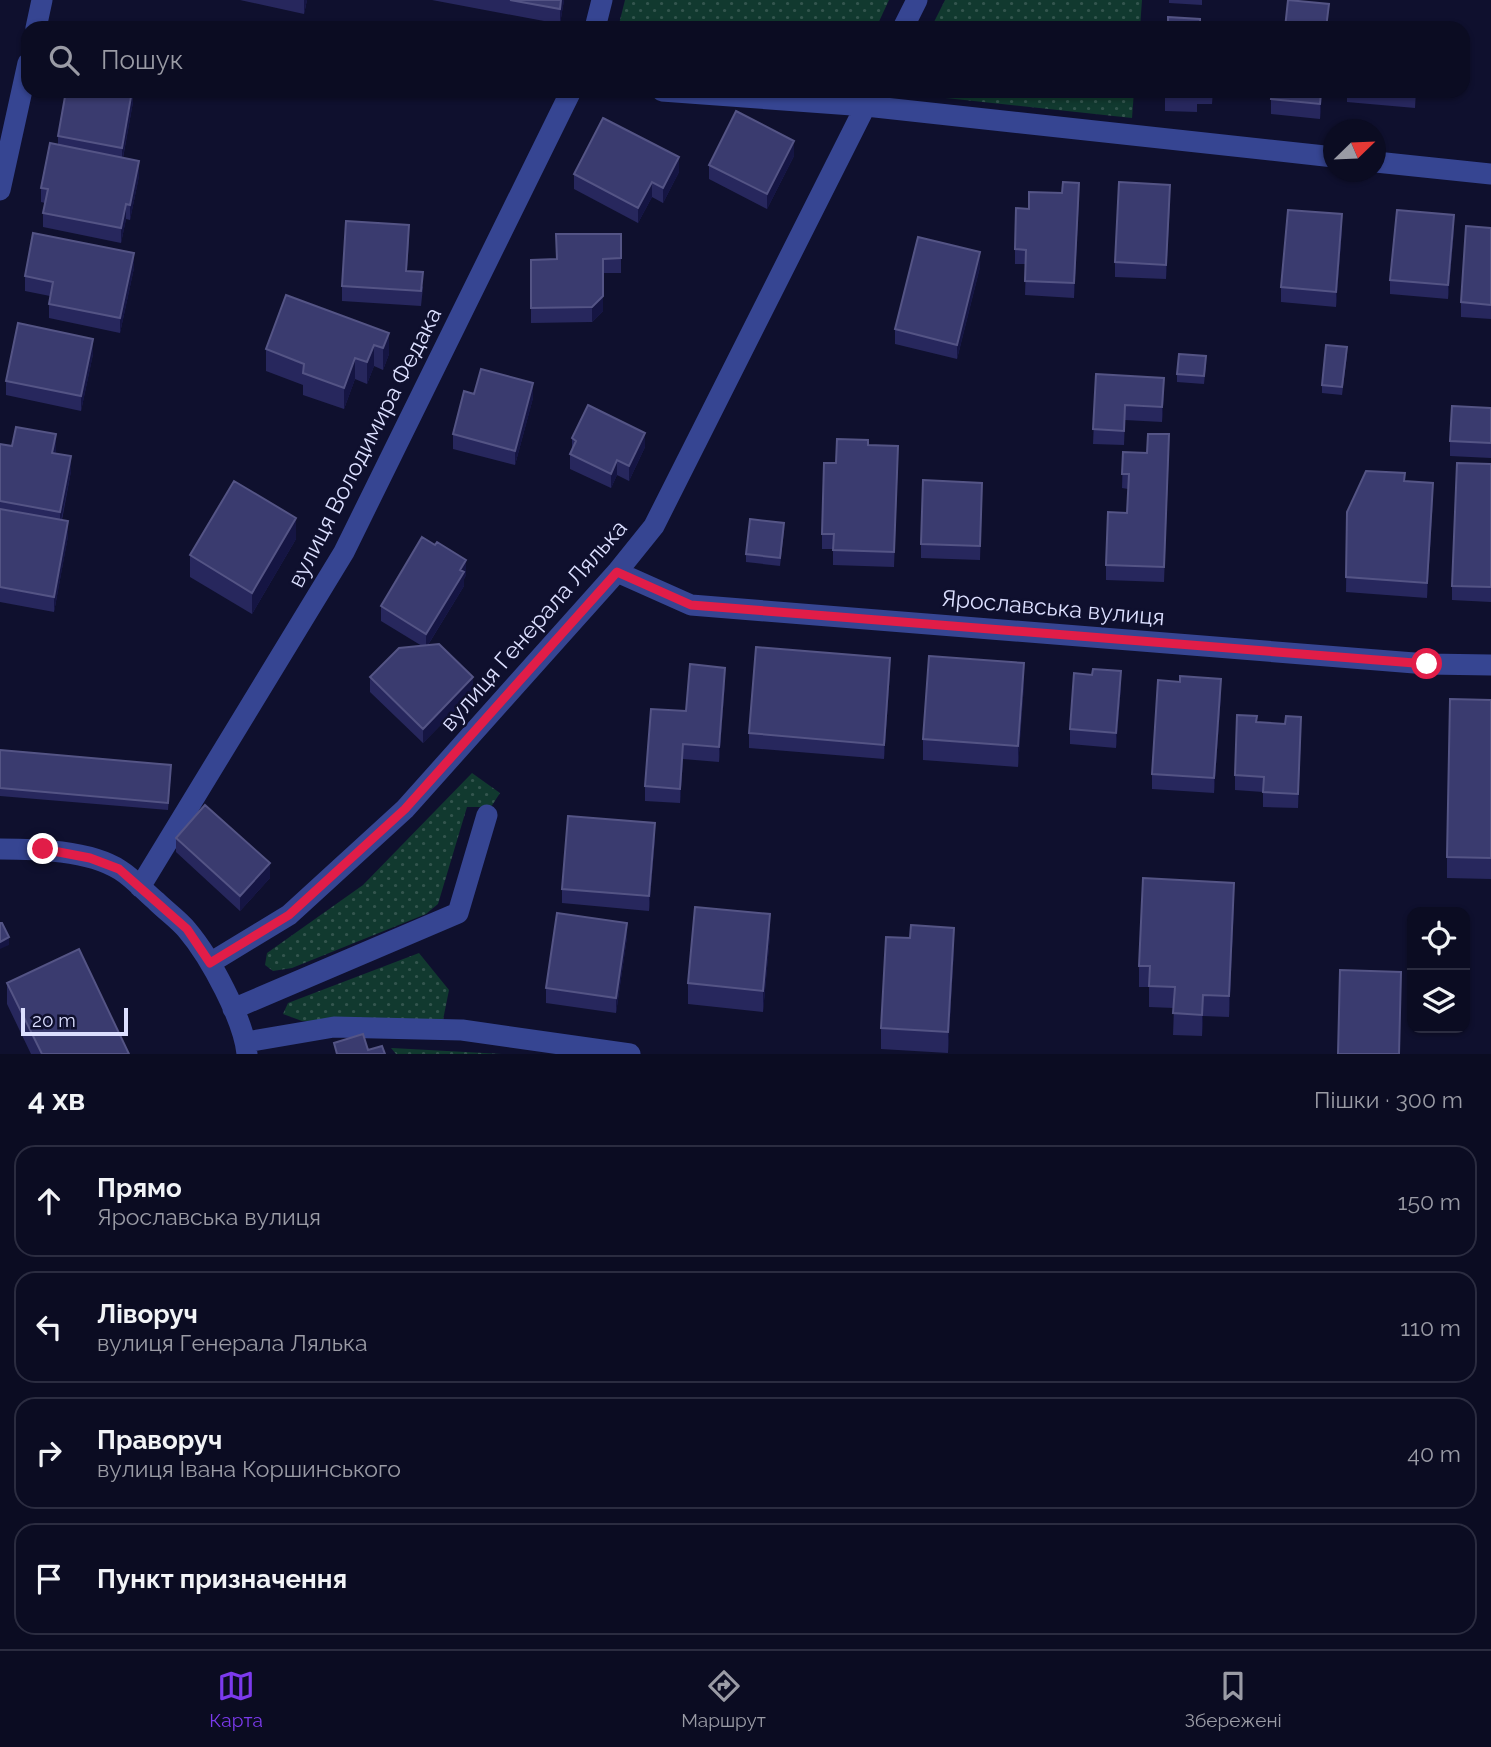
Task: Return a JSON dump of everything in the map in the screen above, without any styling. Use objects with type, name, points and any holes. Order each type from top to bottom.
[{"type":"street","points":[[38,21],[42,0]]},
{"type":"street","points":[[597,21],[602,0]]},
{"type":"street","points":[[907,21],[917,0]]},
{"type":"street","points":[[0,190],[21,95]]},
{"type":"street","name":"вулиця Володимира Федака","points":[[140,887],[344,552],[568,98]]},
{"type":"street","points":[[870,98],[1323,156]]},
{"type":"street","name":"вулиця Генерала Лялька","points":[[210,963],[289,915],[405,809],[617,572],[654,526],[870,98]]},
{"type":"street","points":[[1386,163],[1491,174]]},
{"type":"street","name":"Ярославська вулиця","points":[[617,572],[691,605],[1399,662],[1491,666]]},
{"type":"street","points":[[233,1009],[458,913],[487,815]]},
{"type":"street","points":[[0,849],[43,849],[90,858],[119,869],[187,929],[210,963],[233,1009],[246,1048],[334,1027],[462,1030],[630,1054]]},
{"type":"green space","points":[[625,0],[889,0],[879,21],[620,21]]},
{"type":"green space","points":[[945,0],[1142,0],[1140,21],[934,21]]},
{"type":"green space","points":[[946,98],[1133,98],[1132,118]]},
{"type":"green space","points":[[472,773],[500,793],[491,807],[467,807],[438,904],[426,914],[292,968],[273,971],[265,965],[267,953],[363,885]]},
{"type":"green space","points":[[419,953],[449,990],[443,1020],[302,1021],[283,1014],[288,1003]]},
{"type":"green space","points":[[392,1048],[502,1054],[396,1054]]},
{"type":"building","points":[[510,0],[561,0],[560,9]]},
{"type":"building","points":[[1288,0],[1329,4],[1327,21],[1286,21]]},
{"type":"building","points":[[1168,17],[1200,19],[1200,21],[1168,21]]},
{"type":"building","points":[[65,98],[131,98],[122,148],[58,136]]},
{"type":"building","points":[[1271,98],[1320,98],[1320,104]]},
{"type":"building","points":[[736,111],[794,141],[767,194],[709,165]]},
{"type":"building","points":[[603,118],[679,157],[663,188],[652,182],[638,208],[574,174]]},
{"type":"building","points":[[50,143],[139,161],[130,205],[126,204],[121,228],[43,213],[48,189],[41,188]]},
{"type":"building","points":[[1063,182],[1079,183],[1074,283],[1025,281],[1026,250],[1015,249],[1016,208],[1029,209],[1029,192],[1062,193]]},
{"type":"building","points":[[1119,182],[1170,185],[1166,265],[1115,262]]},
{"type":"building","points":[[1288,210],[1342,214],[1336,292],[1281,287]]},
{"type":"building","points":[[1397,210],[1454,215],[1448,285],[1390,280]]},
{"type":"building","points":[[346,221],[409,225],[406,271],[423,272],[421,291],[342,286]]},
{"type":"building","points":[[1466,226],[1491,228],[1491,305],[1461,302]]},
{"type":"building","points":[[33,233],[134,253],[120,318],[49,304],[53,282],[25,276]]},
{"type":"building","points":[[556,234],[621,234],[621,258],[603,259],[603,296],[592,307],[531,308],[531,260],[557,259]]},
{"type":"building","points":[[918,237],[980,252],[957,345],[895,329]]},
{"type":"building","points":[[286,295],[389,333],[383,348],[374,345],[367,362],[355,358],[344,388],[303,373],[304,364],[266,349]]},
{"type":"building","points":[[18,323],[93,339],[81,396],[6,381]]},
{"type":"building","points":[[1326,345],[1347,347],[1342,387],[1322,385]]},
{"type":"building","points":[[1179,354],[1206,356],[1204,376],[1177,374]]},
{"type":"building","points":[[481,369],[533,383],[515,451],[453,434],[464,391],[474,394]]},
{"type":"building","points":[[1096,374],[1164,378],[1162,407],[1125,405],[1124,431],[1093,429]]},
{"type":"building","points":[[588,405],[645,433],[629,466],[617,460],[611,474],[570,454],[576,441],[572,438]]},
{"type":"building","points":[[1452,406],[1491,408],[1491,443],[1450,441]]},
{"type":"building","points":[[16,427],[56,434],[52,453],[71,456],[60,512],[0,501],[0,444],[12,446]]},
{"type":"building","points":[[1148,434],[1169,434],[1164,567],[1106,565],[1108,512],[1127,513],[1129,474],[1122,474],[1123,452],[1147,453]]},
{"type":"building","points":[[837,439],[868,440],[868,445],[898,446],[894,552],[833,550],[834,534],[822,534],[824,463],[836,463]]},
{"type":"building","points":[[1457,463],[1491,464],[1491,587],[1452,586]]},
{"type":"building","points":[[1366,471],[1405,473],[1404,481],[1433,483],[1427,583],[1346,577],[1347,512]]},
{"type":"building","points":[[923,480],[982,483],[980,546],[921,544]]},
{"type":"building","points":[[234,481],[296,518],[252,593],[190,555]]},
{"type":"building","points":[[0,509],[68,521],[54,597],[0,587]]},
{"type":"building","points":[[750,519],[784,523],[780,558],[746,554]]},
{"type":"building","points":[[422,537],[435,545],[437,542],[466,560],[460,570],[464,572],[426,634],[381,606]]},
{"type":"building","points":[[439,644],[473,677],[423,729],[370,677],[399,648]]},
{"type":"building","points":[[756,647],[890,658],[884,745],[749,733]]},
{"type":"building","points":[[929,656],[1024,663],[1018,746],[923,739]]},
{"type":"building","points":[[690,664],[725,668],[719,747],[683,744],[680,789],[645,786],[651,709],[686,711]]},
{"type":"building","points":[[1093,669],[1121,671],[1116,733],[1070,729],[1074,673],[1092,675]]},
{"type":"building","points":[[1180,676],[1221,679],[1214,778],[1152,774],[1158,680],[1180,682]]},
{"type":"building","points":[[1450,699],[1491,700],[1491,858],[1447,857]]},
{"type":"building","points":[[1237,715],[1257,716],[1256,722],[1285,724],[1286,716],[1301,717],[1298,794],[1263,792],[1264,777],[1235,775]]},
{"type":"building","points":[[0,750],[171,765],[168,803],[0,788]]},
{"type":"building","points":[[205,805],[270,863],[240,896],[176,838]]},
{"type":"building","points":[[568,816],[655,823],[649,896],[562,889]]},
{"type":"building","points":[[1143,878],[1234,883],[1229,996],[1203,995],[1202,1015],[1173,1013],[1175,987],[1149,986],[1150,966],[1139,966]]},
{"type":"building","points":[[695,907],[770,914],[763,991],[688,983]]},
{"type":"building","points":[[557,913],[627,923],[616,998],[546,988]]},
{"type":"building","points":[[0,923],[9,937],[0,942]]},
{"type":"building","points":[[911,925],[954,928],[948,1032],[881,1028],[886,937],[910,938]]},
{"type":"building","points":[[79,949],[129,1054],[42,1054],[7,983]]},
{"type":"building","points":[[1340,970],[1401,972],[1399,1054],[1338,1054]]},
{"type":"building","points":[[363,1034],[368,1050],[382,1046],[385,1054],[337,1054],[334,1043]]},
{"type":"route","points":[[43,849],[90,858],[119,869],[187,929],[210,963],[289,915],[405,809],[617,572],[691,605],[1427,664]]}]
